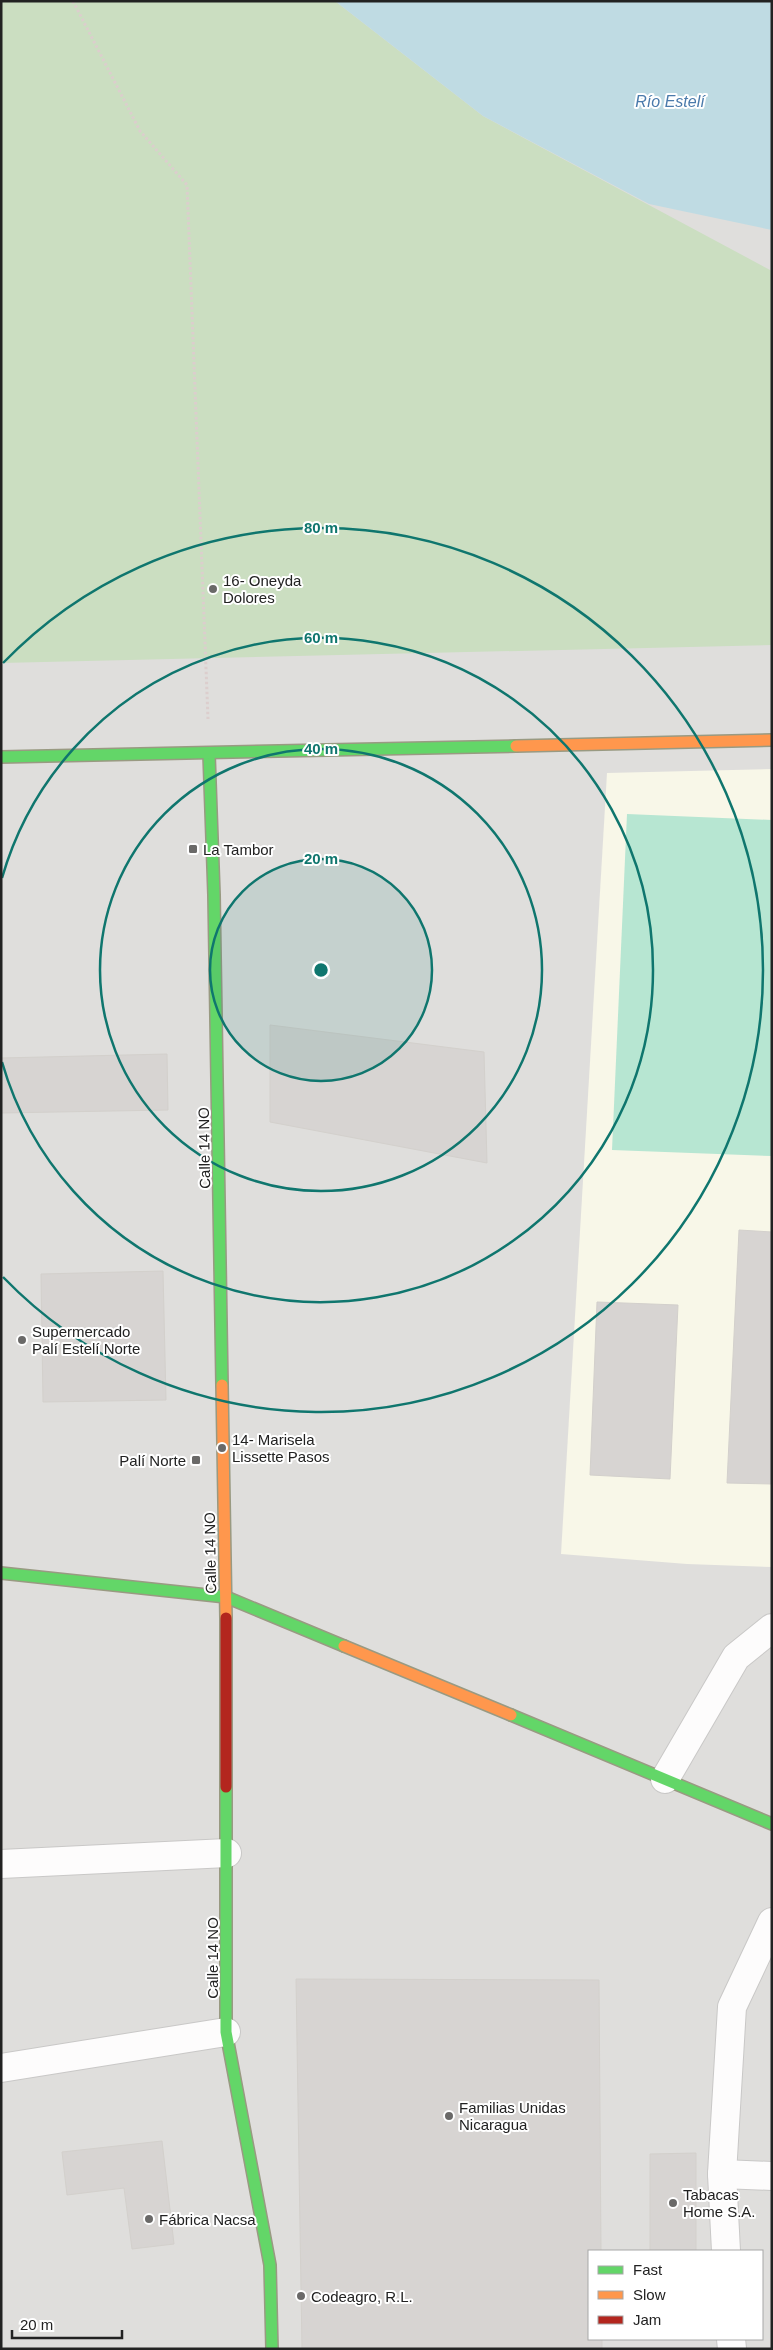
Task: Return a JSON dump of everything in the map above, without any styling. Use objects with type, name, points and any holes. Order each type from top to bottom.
[{"type":"street","points":[[1,757],[210,754],[772,740]]},
{"type":"street","name":"Calle 14 NO","points":[[210,754],[226,1597],[226,2032],[270,2265],[272,2349]]},
{"type":"street","points":[[1,1573],[226,1597],[772,1824]]},
{"type":"street","points":[[665,1779],[736,1657],[772,1628]]},
{"type":"street","points":[[1,1864],[227,1853]]},
{"type":"street","points":[[726,2250],[722,2174],[732,2007],[772,1922]]},
{"type":"street","points":[[1,2068],[226,2032]]},
{"type":"street","points":[[722,2174],[772,2176]]},
{"type":"path","points":[[73,1],[140,131],[187,185],[210,754]]},
{"type":"shaded area","points":[[1,1],[772,1],[772,2349],[1,2349]]},
{"type":"shaded area","points":[[772,769],[772,1567],[687,1564],[561,1554],[607,773]]},
{"type":"green space","points":[[1,1],[335,1],[483,116],[772,271],[772,645],[1,663]]},
{"type":"green space","points":[[627,814],[772,820],[772,1156],[612,1150]]},
{"type":"water","name":"Río Estelí","points":[[335,1],[772,1],[772,230],[649,204],[483,116]]},
{"type":"building","points":[[270,1025],[484,1052],[487,1163],[270,1122]]},
{"type":"building","points":[[167,1054],[168,1110],[1,1113],[1,1058]]},
{"type":"building","points":[[739,1230],[772,1232],[772,1484],[727,1483]]},
{"type":"building","points":[[163,1271],[166,1400],[43,1402],[41,1274]]},
{"type":"building","points":[[597,1302],[678,1305],[670,1479],[590,1475]]},
{"type":"building","name":"Familias Unidas Nicaragua","points":[[296,1979],[599,1980],[601,2250],[588,2250],[588,2340],[602,2340],[602,2349],[302,2349]]},
{"type":"building","name":"Fábrica Nacsa","points":[[162,2141],[174,2244],[132,2249],[124,2188],[67,2195],[62,2152]]},
{"type":"building","name":"Tabacas Home S.A.","points":[[696,2153],[696,2250],[650,2250],[650,2154]]},
{"type":"traffic: fast","points":[[1,757],[516,746]]},
{"type":"traffic: fast","points":[[209,754],[214,895],[222,1385]]},
{"type":"traffic: fast","points":[[1,1573],[226,1597],[344,1646]]},
{"type":"traffic: fast","points":[[511,1715],[772,1824]]},
{"type":"traffic: fast","points":[[226,1787],[226,2032],[270,2265],[272,2349]]},
{"type":"traffic: slow","points":[[516,746],[772,740]]},
{"type":"traffic: slow","points":[[222,1385],[226,1618]]},
{"type":"traffic: slow","points":[[344,1646],[511,1715]]},
{"type":"traffic: jam","points":[[226,1618],[226,1787]]},
{"type":"place","name":"16- Oneyda Dolores","points":[[213,589]]},
{"type":"place","name":"La Tambor","points":[[193,849]]},
{"type":"place","name":"Supermercado Palí Estelí Norte","points":[[22,1340]]},
{"type":"place","name":"14- Marisela Lissette Pasos","points":[[222,1448]]},
{"type":"place","name":"Palí Norte","points":[[196,1460]]},
{"type":"place","name":"Familias Unidas Nicaragua","points":[[449,2116]]},
{"type":"place","name":"Tabacas Home S.A.","points":[[673,2203]]},
{"type":"place","name":"Fábrica Nacsa","points":[[149,2219]]},
{"type":"place","name":"Codeagro, R.L.","points":[[301,2296]]}]
